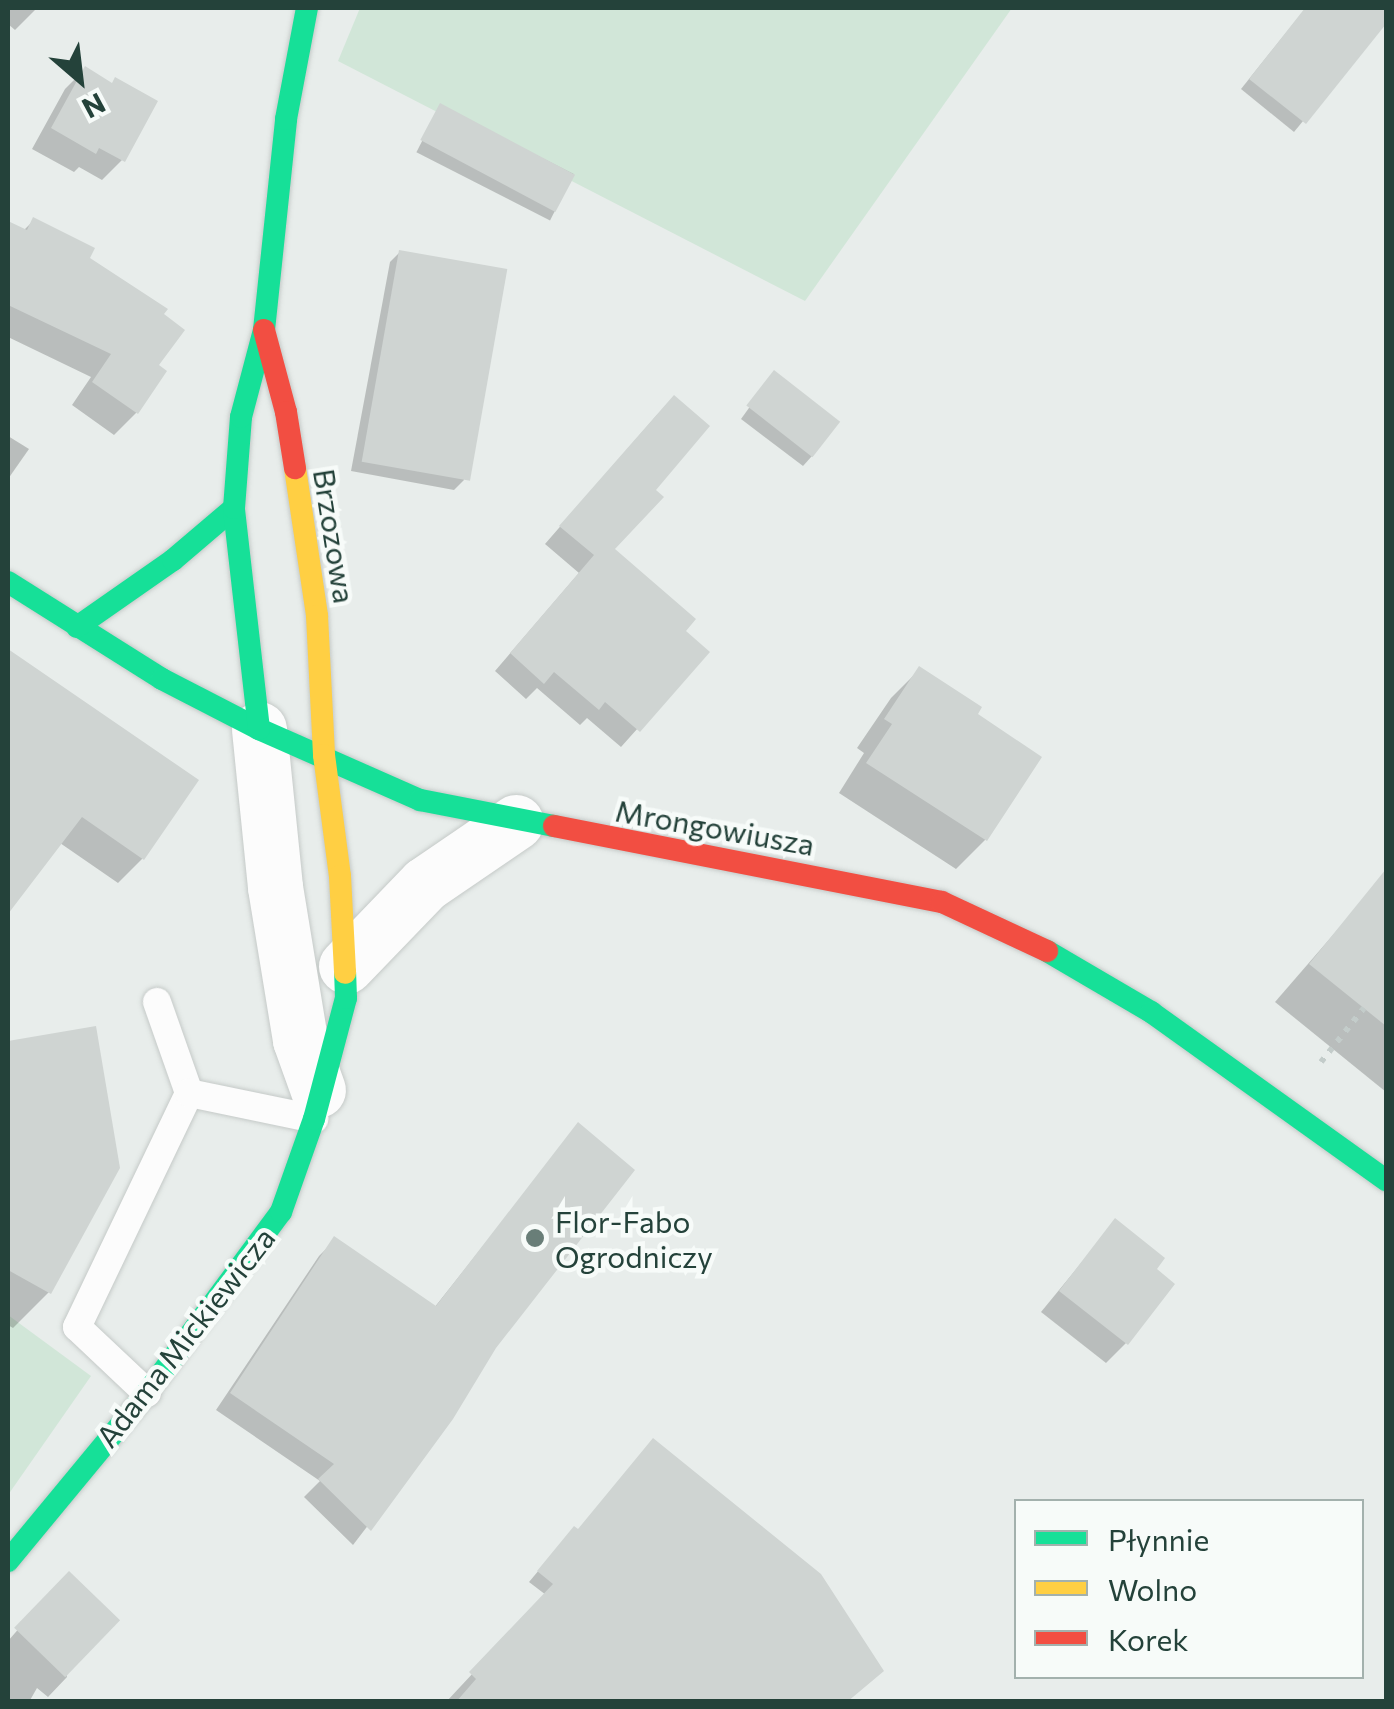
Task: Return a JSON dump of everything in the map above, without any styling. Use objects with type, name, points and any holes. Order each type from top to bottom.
[{"type":"street","name":"Brzozowa","points":[[259,729],[234,508],[242,417],[264,330],[286,119],[307,8]]},
{"type":"street","name":"Brzozowa","points":[[264,330],[286,412],[317,616],[324,755]]},
{"type":"street","points":[[77,627],[172,560],[234,508]]},
{"type":"street","name":"Mrongowiusza","points":[[8,582],[162,680],[259,729],[420,800],[516,822],[942,902],[1045,950],[1151,1012],[1386,1180]]},
{"type":"street","points":[[259,729],[274,887],[300,1040],[316,1105]]},
{"type":"street","name":"Adama Mickiewicza","points":[[8,1560],[147,1393],[281,1212],[340,1028],[346,966],[340,876],[324,755]]},
{"type":"street","points":[[346,966],[425,884],[516,822]]},
{"type":"lane","points":[[147,1393],[77,1327],[189,1093],[157,1002]]},
{"type":"lane","points":[[189,1093],[316,1105]]},
{"type":"path","points":[[1312,1074],[1364,1008]]},
{"type":"green space","points":[[360,8],[1012,8],[805,301],[338,61]]},
{"type":"green space","points":[[8,1315],[91,1376],[8,1495]]},
{"type":"building","points":[[1305,8],[1386,8],[1386,24],[1306,124],[1249,79]]},
{"type":"building","points":[[85,66],[112,83],[115,77],[158,101],[125,162],[99,148],[96,154],[51,128]]},
{"type":"building","points":[[440,103],[575,175],[555,212],[420,140]]},
{"type":"building","points":[[33,217],[95,248],[90,258],[168,309],[164,314],[185,330],[159,365],[167,371],[138,414],[92,382],[111,354],[8,305],[8,221],[27,230]]},
{"type":"building","points":[[399,250],[507,269],[470,481],[362,462]]},
{"type":"building","points":[[774,370],[840,422],[812,457],[746,405]]},
{"type":"building","points":[[674,395],[710,426],[656,490],[664,497],[615,549],[696,619],[686,631],[710,652],[640,732],[605,702],[599,710],[554,672],[544,684],[510,653],[594,555],[559,526]]},
{"type":"building","points":[[8,649],[199,780],[144,860],[82,817],[8,914]]},
{"type":"building","points":[[919,666],[982,707],[978,714],[1042,757],[987,841],[866,763],[892,724],[884,719]]},
{"type":"building","points":[[1386,869],[1386,1026],[1309,964]]},
{"type":"building","points":[[96,1026],[120,1168],[51,1294],[8,1270],[8,1041]]},
{"type":"building","points":[[578,1122],[635,1170],[496,1348],[453,1419],[371,1531],[318,1479],[334,1464],[230,1393],[334,1236],[436,1306]]},
{"type":"building","points":[[1115,1218],[1165,1258],[1157,1269],[1175,1284],[1128,1345],[1059,1291]]},
{"type":"building","points":[[653,1438],[821,1574],[884,1671],[847,1702],[456,1702],[476,1679],[469,1672],[553,1584],[537,1571],[574,1526],[578,1529]]},
{"type":"building","points":[[69,1571],[120,1620],[65,1677],[14,1628]]},
{"type":"traffic: fast","points":[[259,729],[234,508],[241,417],[264,330],[286,119],[307,8]]},
{"type":"traffic: fast","points":[[77,627],[173,560],[234,508]]},
{"type":"traffic: fast","points":[[8,582],[162,679],[259,729],[420,800],[554,826]]},
{"type":"traffic: fast","points":[[1047,951],[1151,1012],[1386,1180]]},
{"type":"traffic: fast","points":[[8,1561],[147,1393],[281,1212],[314,1119],[346,998],[345,973]]},
{"type":"traffic: slow","points":[[295,468],[317,616],[324,755],[340,876],[345,973]]},
{"type":"traffic: jam","points":[[264,330],[286,412],[295,468]]},
{"type":"traffic: jam","points":[[554,826],[942,902],[1047,951]]},
{"type":"place","name":"Flor-Fabo Ogrodniczy","points":[[535,1238]]}]
